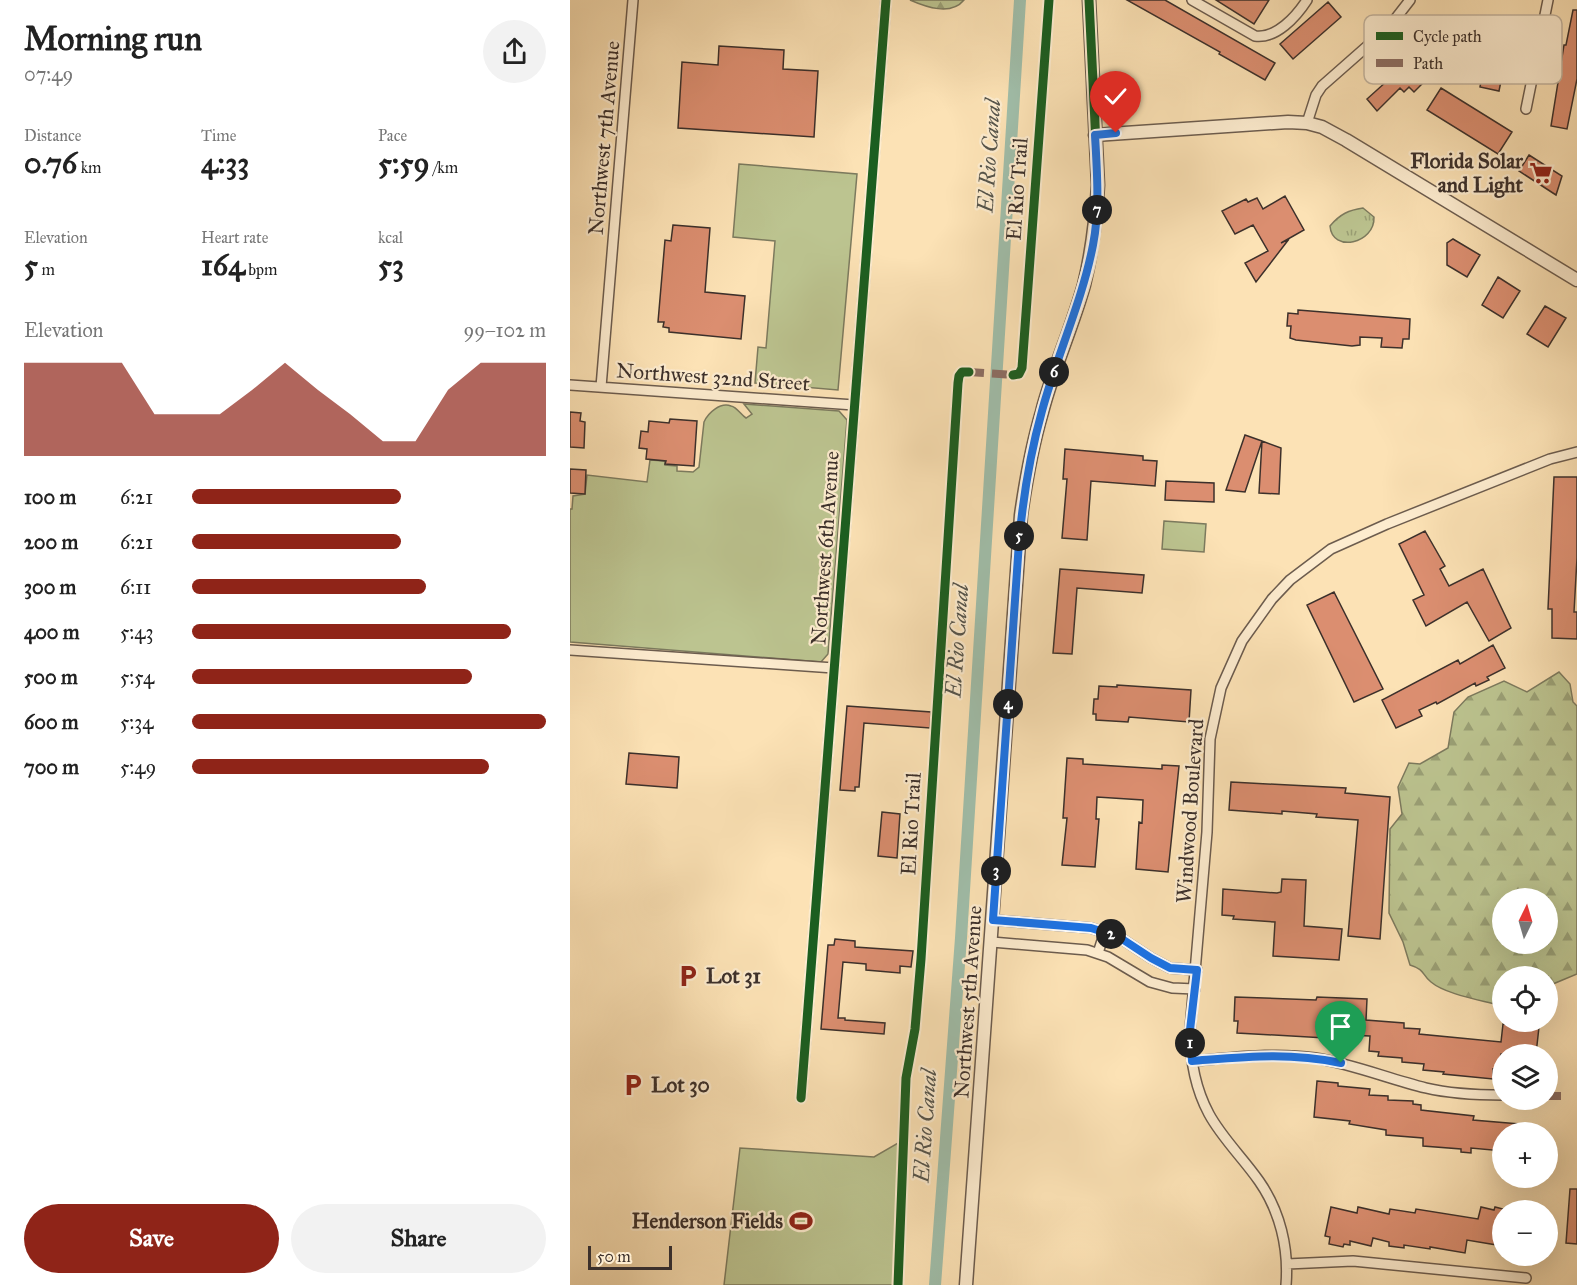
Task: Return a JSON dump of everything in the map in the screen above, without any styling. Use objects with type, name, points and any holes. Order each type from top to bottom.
[{"type":"street","name":"Northwest 7th Avenue","points":[[602,387],[633,0]]},
{"type":"street","name":"Northwest 6th Avenue","points":[[801,1098],[885,0]]},
{"type":"street","name":"Northwest 5th Avenue","points":[[966,1285],[1019,542],[1026,480],[1042,411],[1083,287],[1089,264],[1096,214],[1098,185],[1089,0]]},
{"type":"street","points":[[1192,0],[1255,36],[1264,38],[1272,35],[1301,9],[1307,0]]},
{"type":"street","points":[[1398,15],[1410,0]]},
{"type":"street","points":[[1545,15],[1548,0]]},
{"type":"street","points":[[1308,123],[1316,95],[1322,86],[1364,49]]},
{"type":"street","points":[[1526,110],[1531,84]]},
{"type":"street","points":[[1095,135],[1247,124],[1308,123],[1322,127],[1577,280]]},
{"type":"street","name":"Northwest 32nd Street","points":[[570,385],[854,405]]},
{"type":"street","name":"Windwood Boulevard","points":[[1286,1285],[1287,1264],[1281,1227],[1272,1203],[1210,1115],[1199,1092],[1192,1061],[1190,1030],[1197,970],[1207,832],[1210,739],[1221,688],[1230,664],[1256,619],[1290,580],[1310,564],[1349,540],[1550,459],[1577,452]]},
{"type":"street","points":[[570,650],[834,668]]},
{"type":"street","points":[[993,920],[1078,926],[1105,931],[1170,968],[1197,970]]},
{"type":"street","points":[[1098,953],[1105,931]]},
{"type":"street","points":[[992,942],[1076,948],[1098,953],[1150,982],[1172,988],[1195,989]]},
{"type":"street","points":[[1192,1061],[1271,1055],[1306,1057],[1341,1063],[1426,1088],[1451,1093],[1492,1095]]},
{"type":"street","points":[[1287,1264],[1353,1261],[1526,1278]]},
{"type":"green space","points":[[910,0],[964,0],[952,8],[938,9]]},
{"type":"green space","points":[[739,164],[857,174],[838,390],[755,383],[758,347],[766,348],[775,241],[733,237]]},
{"type":"green space","points":[[1363,208],[1374,217],[1368,234],[1353,242],[1338,240],[1330,226],[1345,213]]},
{"type":"green space","points":[[744,404],[839,411],[847,420],[828,654],[821,662],[570,642],[570,509],[572,509],[573,496],[585,494],[587,475],[647,482],[650,460],[665,461],[665,465],[677,466],[677,471],[693,472],[699,467],[704,422],[708,415],[715,409],[727,405],[735,408],[746,418],[752,414]]},
{"type":"green space","points":[[1164,521],[1206,524],[1204,552],[1162,549]]},
{"type":"green space","points":[[1559,672],[1570,684],[1573,702],[1577,706],[1577,974],[1558,982],[1558,966],[1492,966],[1492,1003],[1445,990],[1431,982],[1421,970],[1410,965],[1403,942],[1389,913],[1390,829],[1402,814],[1398,787],[1409,763],[1420,764],[1448,748],[1454,712],[1468,697],[1504,681],[1527,692]]},
{"type":"green space","name":"Henderson Fields","points":[[898,1143],[895,1285],[724,1285],[740,1148],[874,1157]]},
{"type":"building","points":[[1127,0],[1165,0],[1275,63],[1265,80]]},
{"type":"building","points":[[1216,0],[1269,0],[1254,24]]},
{"type":"building","points":[[1328,2],[1341,17],[1293,59],[1280,44]]},
{"type":"building","points":[[1573,10],[1577,10],[1577,79],[1567,129],[1551,126],[1558,84],[1562,84],[1562,57],[1564,45],[1566,45]]},
{"type":"building","points":[[719,46],[784,50],[783,69],[818,71],[814,137],[678,128],[682,62],[718,65]]},
{"type":"building","points":[[1384,84],[1422,84],[1414,92],[1409,87],[1404,92],[1400,88],[1377,111],[1367,99]]},
{"type":"building","points":[[1481,84],[1500,84],[1499,91],[1480,87]]},
{"type":"building","points":[[1441,88],[1512,132],[1498,154],[1427,110]]},
{"type":"building","points":[[1529,155],[1562,176],[1556,195],[1519,171]]},
{"type":"building","points":[[1285,196],[1304,230],[1281,243],[1289,239],[1256,282],[1245,263],[1268,251],[1253,225],[1235,234],[1222,211],[1246,199],[1248,202],[1257,198],[1263,209]]},
{"type":"building","points":[[673,225],[710,228],[705,292],[745,296],[741,339],[669,332],[669,328],[663,327],[664,322],[658,322],[665,240],[671,241]]},
{"type":"building","points":[[1453,239],[1480,255],[1467,277],[1447,265],[1447,243]]},
{"type":"building","points":[[1498,277],[1520,291],[1503,318],[1482,305]]},
{"type":"building","points":[[1545,306],[1566,318],[1548,347],[1527,334]]},
{"type":"building","points":[[1298,310],[1410,319],[1409,339],[1403,339],[1402,348],[1381,347],[1382,338],[1360,337],[1360,345],[1352,346],[1296,340],[1290,338],[1291,326],[1287,326],[1288,313],[1298,314]]},
{"type":"building","points":[[570,412],[581,413],[580,421],[585,422],[584,448],[570,447]]},
{"type":"building","points":[[670,419],[697,421],[694,466],[665,464],[666,461],[646,459],[647,449],[639,448],[641,431],[648,432],[649,421],[669,423]]},
{"type":"building","points":[[1245,435],[1262,441],[1245,492],[1226,490]]},
{"type":"building","points":[[1262,441],[1281,448],[1279,494],[1259,493]]},
{"type":"building","points":[[1065,449],[1143,456],[1143,460],[1157,461],[1155,486],[1091,481],[1087,540],[1062,538],[1067,479],[1063,479]]},
{"type":"building","points":[[570,469],[586,470],[585,494],[570,493]]},
{"type":"building","points":[[1554,477],[1577,477],[1574,612],[1577,612],[1577,639],[1552,638],[1552,609],[1548,609]]},
{"type":"building","points":[[1166,481],[1214,483],[1214,502],[1165,500]]},
{"type":"building","points":[[1425,531],[1445,566],[1440,569],[1449,586],[1483,569],[1511,628],[1489,641],[1467,602],[1426,626],[1413,600],[1424,595],[1399,544]]},
{"type":"building","points":[[1060,569],[1144,575],[1142,593],[1077,588],[1072,654],[1053,653]]},
{"type":"building","points":[[1334,592],[1383,689],[1354,702],[1307,605]]},
{"type":"building","points":[[1493,645],[1505,668],[1487,677],[1489,680],[1476,686],[1475,683],[1437,704],[1436,702],[1419,710],[1422,716],[1396,728],[1382,700],[1458,660],[1460,664]]},
{"type":"building","points":[[1117,685],[1191,690],[1189,722],[1129,717],[1128,722],[1096,720],[1096,714],[1093,714],[1094,699],[1098,699],[1099,686],[1117,687]]},
{"type":"building","points":[[847,706],[931,712],[930,728],[864,723],[859,787],[855,787],[855,791],[840,790]]},
{"type":"building","points":[[629,753],[679,757],[677,788],[626,784]]},
{"type":"building","points":[[1067,758],[1083,759],[1083,764],[1162,769],[1162,765],[1179,766],[1168,872],[1136,869],[1143,800],[1097,797],[1096,819],[1099,819],[1095,867],[1062,865],[1067,818],[1063,818]]},
{"type":"building","points":[[1231,782],[1346,788],[1345,793],[1390,797],[1380,939],[1348,936],[1358,820],[1316,817],[1317,814],[1282,811],[1282,814],[1229,810]]},
{"type":"building","points":[[882,812],[900,814],[897,858],[878,856]]},
{"type":"building","points":[[1282,879],[1306,880],[1304,926],[1342,929],[1339,960],[1273,956],[1275,922],[1233,919],[1234,916],[1222,915],[1223,889],[1277,893],[1281,892]]},
{"type":"building","points":[[835,939],[855,941],[855,947],[913,951],[911,967],[900,966],[900,973],[866,970],[866,964],[843,962],[838,1018],[885,1023],[884,1034],[821,1029],[828,945],[834,945]]},
{"type":"building","points":[[1235,997],[1316,1000],[1317,997],[1367,999],[1366,1020],[1404,1023],[1404,1028],[1420,1029],[1419,1034],[1501,1042],[1502,1032],[1538,1032],[1537,1044],[1492,1044],[1492,1079],[1423,1070],[1424,1064],[1402,1062],[1402,1058],[1378,1056],[1379,1052],[1369,1051],[1370,1036],[1348,1035],[1348,1038],[1326,1038],[1237,1033],[1238,1021],[1234,1021]]},
{"type":"building","points":[[1317,1081],[1338,1083],[1338,1086],[1370,1089],[1369,1095],[1388,1096],[1388,1100],[1413,1101],[1413,1104],[1421,1105],[1421,1110],[1474,1116],[1473,1120],[1497,1122],[1492,1122],[1492,1150],[1471,1148],[1471,1153],[1461,1152],[1461,1149],[1423,1146],[1423,1138],[1386,1135],[1386,1130],[1349,1124],[1350,1121],[1314,1117]]},
{"type":"building","points":[[1570,1189],[1577,1189],[1577,1244],[1566,1243]]},
{"type":"building","points":[[1331,1207],[1357,1213],[1358,1207],[1389,1214],[1390,1209],[1415,1213],[1416,1209],[1478,1219],[1481,1207],[1492,1210],[1492,1244],[1467,1240],[1465,1253],[1430,1247],[1430,1249],[1404,1245],[1404,1248],[1389,1246],[1389,1242],[1373,1238],[1371,1246],[1350,1241],[1350,1245],[1344,1244],[1343,1247],[1329,1244],[1330,1237],[1325,1236]]},
{"type":"waterway","name":"El Rio Canal","points":[[935,1285],[961,938],[1020,0]]},
{"type":"marked path","points":[[969,372],[1013,375]]},
{"type":"cycle path","points":[[801,1098],[886,0]]},
{"type":"cycle path","name":"El Rio Trail","points":[[1013,375],[1019,374],[1022,368],[1049,0]]},
{"type":"cycle path","points":[[1059,357],[1088,271],[1094,241],[1098,185],[1089,0]]},
{"type":"cycle path","name":"El Rio Trail","points":[[898,1285],[906,1078],[915,1029],[921,959],[958,383],[962,372],[969,372]]},
{"type":"place","name":"Florida Solar and Light","points":[[1541,173]]},
{"type":"place","name":"Lot 31","points":[[688,976]]},
{"type":"place","name":"Lot 30","points":[[633,1085]]},
{"type":"place","name":"Henderson Fields","points":[[801,1221]]},
{"type":"route","points":[[1116,133],[1095,135],[1098,185],[1094,243],[1083,287],[1042,411],[1026,480],[1021,515],[993,920],[1078,926],[1105,931],[1170,968],[1197,970],[1190,1030],[1192,1061],[1271,1055],[1316,1058],[1341,1063]]}]
